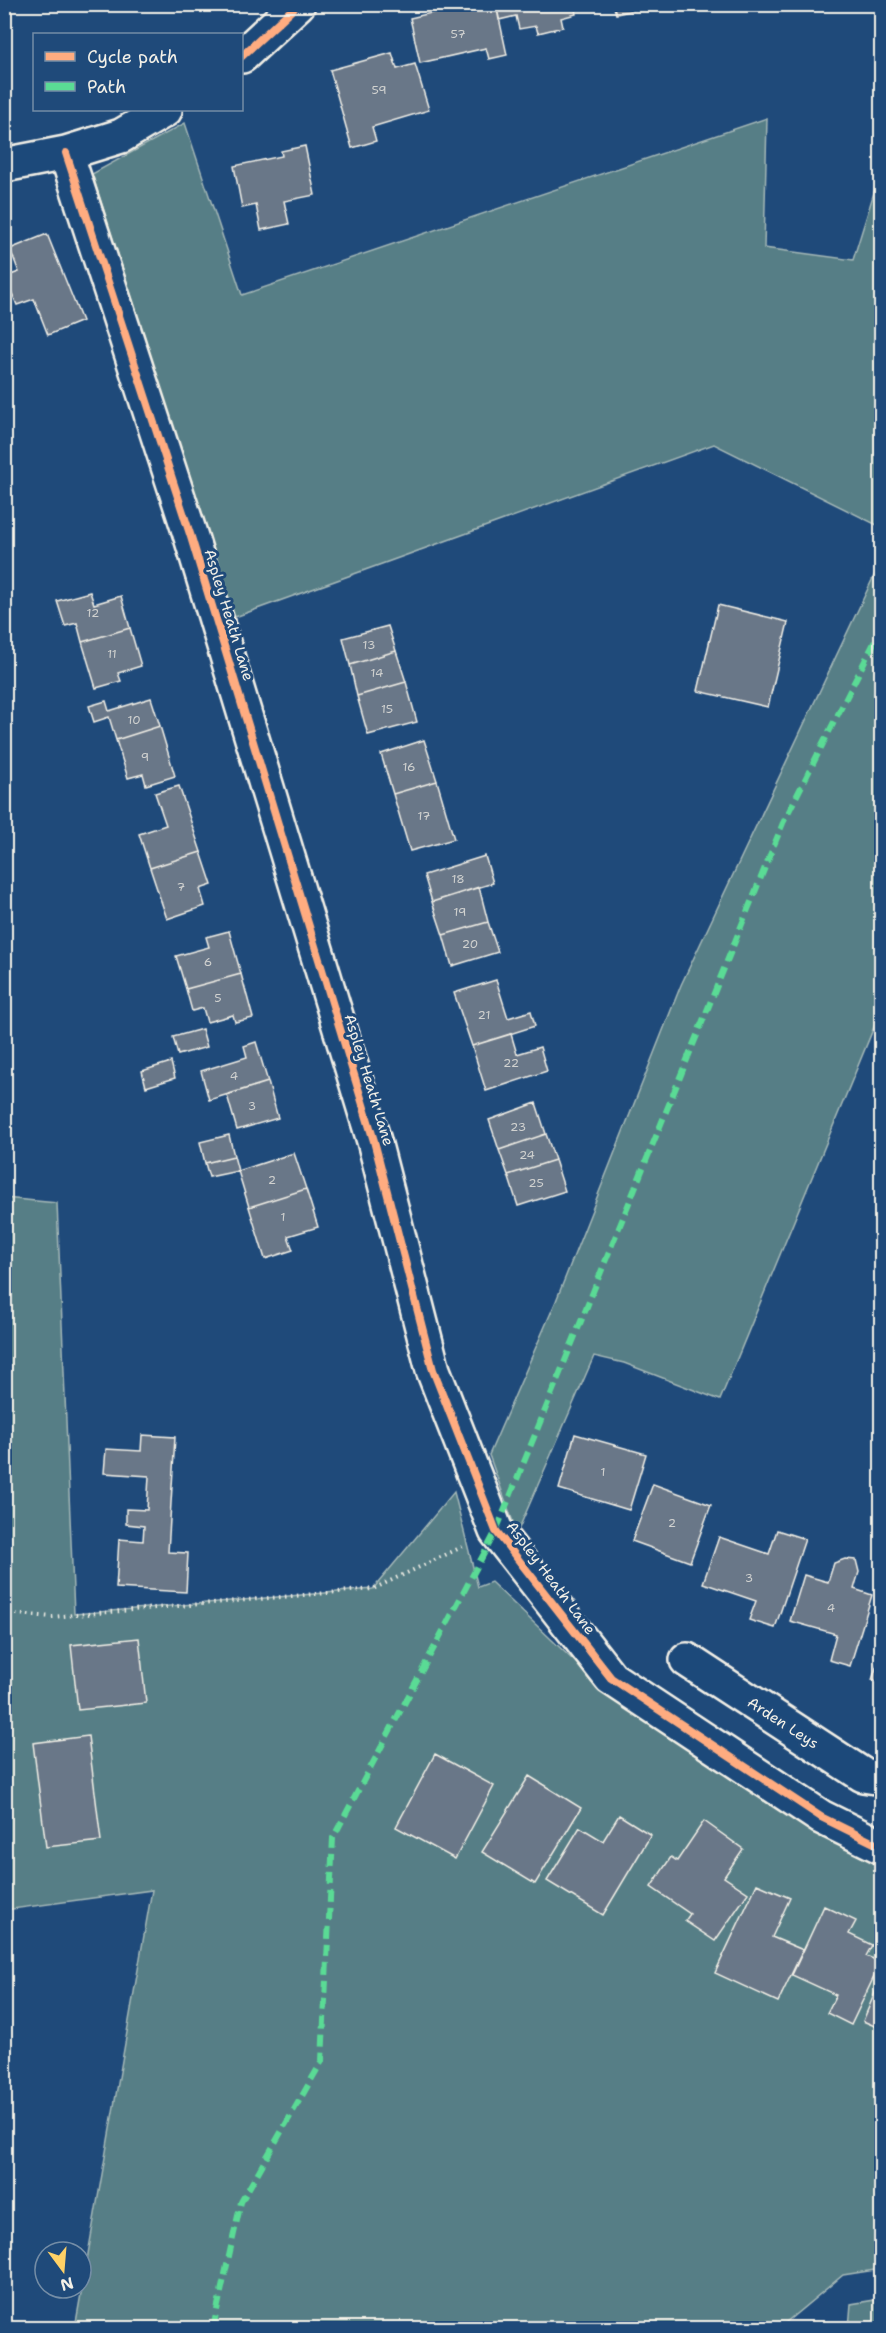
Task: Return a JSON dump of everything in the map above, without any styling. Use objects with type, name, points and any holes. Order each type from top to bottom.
[{"type":"street","points":[[243,55],[298,4]]},
{"type":"street","points":[[4,165],[66,153],[120,136],[163,111]]},
{"type":"street","name":"Aspley Heath Lane","points":[[66,153],[191,537],[374,1141],[433,1370],[496,1531],[611,1678],[821,1816],[882,1847]]},
{"type":"street","name":"Arden Leys","points":[[687,1660],[863,1775],[882,1778]]},
{"type":"path","points":[[4,1613],[52,1617],[373,1589],[496,1531]]},
{"type":"green space","points":[[767,118],[764,248],[853,260],[881,170],[881,527],[714,444],[235,617],[92,174],[185,123],[242,295]]},
{"type":"green space","points":[[881,561],[881,1010],[720,1400],[624,1363],[594,1356],[517,1533],[489,1455],[556,1301],[681,985]]},
{"type":"green space","points":[[4,1198],[57,1203],[74,1614],[373,1589],[454,1492],[478,1587],[491,1582],[613,1698],[787,1812],[881,1867],[881,2269],[843,2275],[779,2328],[75,2328],[80,2300],[93,2300],[93,2240],[90,2240],[152,1890],[5,1910]]},
{"type":"green space","points":[[881,2299],[881,2328],[849,2328],[851,2304]]},
{"type":"building","points":[[469,4],[496,4],[507,55],[489,59],[486,48],[420,63],[410,18]]},
{"type":"building","points":[[496,4],[574,4],[576,14],[561,18],[563,27],[538,33],[536,26],[519,29],[516,16],[499,20]]},
{"type":"building","points":[[613,4],[653,4],[653,6],[616,14]]},
{"type":"building","points":[[392,53],[397,69],[415,64],[429,110],[372,127],[376,141],[352,148],[330,70]]},
{"type":"building","points":[[305,146],[315,195],[284,201],[289,224],[261,230],[256,205],[242,208],[234,166],[282,156],[281,151]]},
{"type":"building","points":[[47,234],[82,321],[48,335],[34,299],[17,305],[5,277],[19,272],[10,249]]},
{"type":"building","points":[[90,592],[94,604],[121,596],[130,628],[82,642],[77,623],[65,626],[57,601]]},
{"type":"building","points":[[718,605],[788,622],[768,707],[698,691]]},
{"type":"building","points":[[388,626],[396,651],[350,665],[343,638]]},
{"type":"building","points":[[130,628],[141,666],[118,673],[121,681],[96,688],[82,642]]},
{"type":"building","points":[[396,651],[406,682],[357,696],[350,665]]},
{"type":"building","points":[[406,682],[417,722],[368,735],[357,696]]},
{"type":"building","points":[[151,698],[160,726],[116,740],[109,717],[94,722],[89,706],[106,701],[109,711]]},
{"type":"building","points":[[160,726],[175,776],[146,785],[143,774],[128,778],[116,740]]},
{"type":"building","points":[[424,740],[437,781],[393,794],[381,754]]},
{"type":"building","points":[[437,781],[454,839],[410,851],[393,794]]},
{"type":"building","points":[[179,786],[201,852],[150,868],[139,834],[166,825],[155,793]]},
{"type":"building","points":[[201,852],[212,885],[200,889],[205,906],[167,919],[150,868]]},
{"type":"building","points":[[485,856],[493,883],[432,902],[424,875]]},
{"type":"building","points":[[479,887],[488,922],[443,935],[432,902]]},
{"type":"building","points":[[488,922],[498,952],[452,966],[443,935]]},
{"type":"building","points":[[229,931],[241,974],[186,989],[176,956],[209,947],[206,937]]},
{"type":"building","points":[[241,974],[253,1018],[235,1022],[233,1015],[207,1022],[203,1008],[192,1011],[186,989]]},
{"type":"building","points":[[496,980],[508,1018],[531,1011],[535,1026],[472,1046],[454,993]]},
{"type":"building","points":[[202,1029],[207,1047],[178,1055],[173,1037]]},
{"type":"building","points":[[511,1034],[517,1054],[540,1047],[547,1071],[486,1091],[472,1046]]},
{"type":"building","points":[[256,1042],[268,1082],[209,1100],[201,1071],[247,1057],[244,1046]]},
{"type":"building","points":[[171,1062],[175,1078],[146,1087],[142,1071]]},
{"type":"building","points":[[268,1082],[278,1118],[237,1130],[227,1095]]},
{"type":"building","points":[[536,1103],[546,1134],[499,1150],[489,1120]]},
{"type":"building","points":[[546,1134],[555,1160],[508,1175],[499,1150]]},
{"type":"building","points":[[229,1135],[234,1156],[205,1163],[200,1142]]},
{"type":"building","points":[[294,1153],[306,1189],[249,1207],[238,1171]]},
{"type":"building","points":[[234,1156],[238,1171],[209,1177],[205,1163]]},
{"type":"building","points":[[555,1160],[565,1191],[518,1206],[508,1175]]},
{"type":"building","points":[[306,1189],[318,1227],[288,1236],[293,1250],[265,1259],[249,1207]]},
{"type":"building","points":[[575,1434],[646,1454],[629,1510],[559,1489]]},
{"type":"building","points":[[142,1435],[175,1437],[168,1552],[188,1553],[186,1592],[116,1588],[119,1539],[143,1541],[144,1526],[126,1524],[126,1509],[147,1510],[149,1476],[104,1473],[106,1449],[141,1451]]},
{"type":"building","points":[[653,1484],[711,1505],[690,1562],[632,1541]]},
{"type":"building","points":[[777,1530],[805,1539],[775,1628],[749,1620],[756,1601],[703,1583],[719,1537],[769,1554]]},
{"type":"building","points":[[845,1559],[856,1560],[859,1572],[854,1589],[872,1595],[850,1666],[829,1660],[836,1634],[790,1621],[804,1575],[828,1582],[834,1563]]},
{"type":"building","points":[[139,1638],[146,1703],[78,1710],[71,1645]]},
{"type":"building","points":[[882,1649],[882,1683],[872,1680]]},
{"type":"building","points":[[88,1736],[101,1841],[46,1847],[33,1743]]},
{"type":"building","points":[[435,1754],[494,1786],[455,1859],[396,1827]]},
{"type":"building","points":[[529,1776],[581,1808],[535,1884],[482,1852]]},
{"type":"building","points":[[619,1815],[651,1835],[603,1915],[547,1881],[580,1827],[603,1841]]},
{"type":"building","points":[[704,1821],[743,1849],[724,1877],[748,1893],[715,1941],[685,1921],[690,1914],[651,1887],[671,1857],[677,1861]]},
{"type":"building","points":[[757,1884],[790,1898],[772,1937],[803,1950],[778,2002],[715,1973]]},
{"type":"building","points":[[824,1906],[856,1921],[849,1934],[872,1945],[866,1956],[881,1962],[851,2025],[827,2013],[836,1995],[792,1975]]},
{"type":"building","points":[[882,1976],[882,2029],[863,2021]]},
{"type":"marked path","points":[[213,2328],[241,2202],[322,2061],[333,1838],[496,1531],[783,823],[882,627]]},
{"type":"cycle path","points":[[243,55],[298,4]]},
{"type":"cycle path","points":[[66,153],[191,537],[374,1141],[433,1370],[496,1531],[611,1678],[821,1817],[882,1847]]}]
